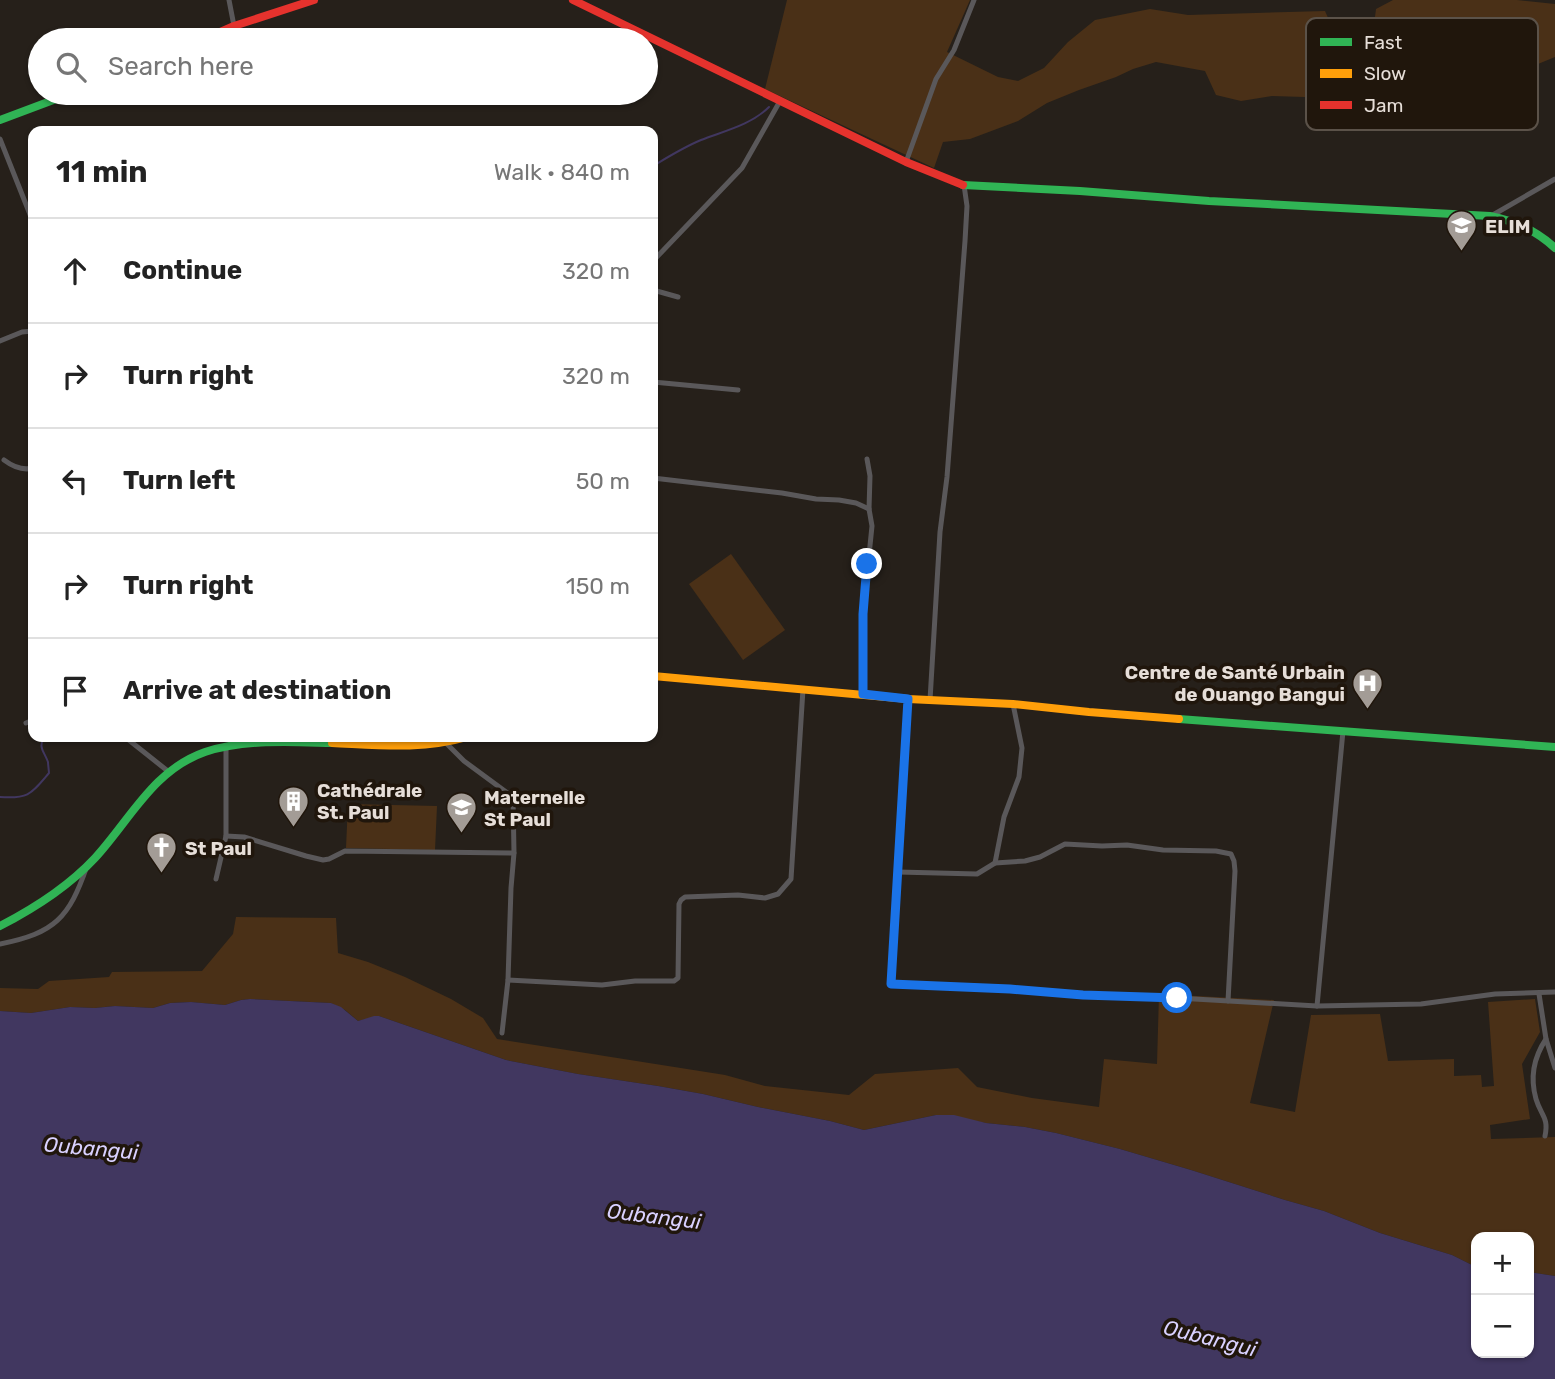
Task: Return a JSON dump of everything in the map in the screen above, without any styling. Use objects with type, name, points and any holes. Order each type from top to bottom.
[{"type":"main road","points":[[229,28],[314,0]]},
{"type":"main road","points":[[573,0],[630,28]]},
{"type":"main road","points":[[658,41],[906,162],[964,185],[1490,216],[1517,222],[1536,232],[1555,248]]},
{"type":"main road","points":[[0,120],[40,105]]},
{"type":"main road","points":[[658,676],[908,699],[1013,704],[1555,747]]},
{"type":"main road","points":[[0,926],[50,898],[88,866],[138,803],[169,772],[203,752],[247,742]]},
{"type":"main road","points":[[370,742],[421,746],[450,742]]},
{"type":"street","points":[[229,0],[234,26]]},
{"type":"street","points":[[906,162],[936,79],[954,50],[974,0]]},
{"type":"street","points":[[658,256],[742,168],[780,101]]},
{"type":"street","points":[[0,139],[28,209]]},
{"type":"street","points":[[1490,216],[1555,179]]},
{"type":"street","points":[[930,700],[940,532],[947,477],[965,241],[967,206],[964,185]]},
{"type":"street","points":[[658,291],[678,297]]},
{"type":"street","points":[[0,341],[28,331]]},
{"type":"street","points":[[658,382],[738,390]]},
{"type":"street","points":[[863,694],[863,614],[872,526],[867,459]]},
{"type":"street","points":[[4,460],[12,466],[28,470]]},
{"type":"street","points":[[658,479],[839,500],[869,509]]},
{"type":"street","points":[[508,980],[602,985],[635,981],[674,981],[678,978],[679,971],[681,900],[685,897],[738,895],[765,898],[784,889],[791,879],[803,690]]},
{"type":"street","points":[[908,699],[891,984],[1317,1006],[1421,1004],[1495,994],[1555,992]]},
{"type":"street","points":[[995,863],[1004,817],[1019,777],[1022,748],[1013,704]]},
{"type":"street","points":[[1317,1006],[1343,731]]},
{"type":"street","points":[[131,742],[169,772]]},
{"type":"street","points":[[446,743],[464,761],[513,797],[514,853],[508,980],[502,1032]]},
{"type":"street","points":[[216,878],[226,836],[226,746]]},
{"type":"street","points":[[226,836],[244,837],[323,860],[345,851],[514,853]]},
{"type":"street","points":[[898,872],[977,874],[995,863],[1026,861],[1065,844],[1127,845],[1163,850],[1216,850],[1231,854],[1235,871],[1228,1001]]},
{"type":"street","points":[[0,944],[44,931],[58,920],[72,905],[88,866]]},
{"type":"street","points":[[1539,994],[1546,1039],[1555,1068]]},
{"type":"street","points":[[1545,1136],[1548,1124],[1536,1101],[1532,1080],[1537,1054],[1546,1039]]},
{"type":"shaded area","points":[[787,0],[970,0],[947,52],[998,77],[1018,81],[1044,68],[1068,42],[1095,20],[1150,9],[1188,15],[1325,11],[1328,18],[1306,18],[1306,97],[1272,96],[1241,101],[1216,95],[1205,71],[1156,62],[1047,103],[1018,121],[970,139],[943,142],[934,168],[765,89]]},
{"type":"shaded area","points":[[1393,0],[1517,0],[1555,4],[1555,57],[1538,64],[1538,18],[1375,18],[1376,9]]},
{"type":"shaded area","points":[[731,554],[785,630],[743,660],[689,584]]},
{"type":"shaded area","points":[[348,804],[437,806],[435,850],[346,848]]},
{"type":"shaded area","points":[[236,917],[336,918],[338,953],[405,977],[451,999],[483,1018],[497,1039],[725,1075],[765,1086],[849,1095],[875,1074],[958,1068],[977,1087],[1099,1107],[1104,1059],[1157,1064],[1159,994],[1274,1000],[1250,1103],[1295,1112],[1311,1015],[1380,1014],[1388,1061],[1454,1059],[1454,1076],[1481,1075],[1482,1087],[1494,1086],[1488,1002],[1535,999],[1540,1032],[1522,1064],[1530,1119],[1490,1125],[1491,1139],[1555,1137],[1555,1276],[1534,1273],[1534,1232],[1471,1232],[1471,1264],[1452,1255],[1380,1233],[1324,1211],[1120,1149],[1056,1133],[936,1115],[864,1130],[703,1094],[506,1060],[379,1016],[358,1021],[331,1003],[250,999],[225,1005],[190,1002],[170,1003],[153,1008],[115,1006],[70,1007],[31,1013],[0,1011],[0,988],[38,989],[49,981],[109,977],[112,972],[202,971],[233,934]]},
{"type":"water","name":"Oubangui","points":[[241,1000],[331,1003],[341,1007],[358,1021],[379,1016],[506,1060],[703,1094],[864,1130],[936,1115],[954,1115],[986,1123],[1056,1133],[1120,1149],[1324,1211],[1380,1233],[1452,1255],[1471,1264],[1471,1358],[1534,1358],[1534,1273],[1555,1276],[1555,1379],[0,1379],[0,1011],[31,1013],[70,1007],[115,1006],[153,1008],[170,1003],[191,1002],[225,1005]]},
{"type":"waterway","points":[[658,163],[695,143],[746,123],[769,107]]},
{"type":"waterway","points":[[0,797],[29,794],[49,773],[42,742]]},
{"type":"traffic: fast","points":[[0,120],[40,105]]},
{"type":"traffic: fast","points":[[963,185],[1490,216],[1525,227],[1555,248]]},
{"type":"traffic: fast","points":[[1179,719],[1555,747]]},
{"type":"traffic: fast","points":[[0,926],[38,904],[74,878],[95,858],[157,783],[187,760],[205,752],[236,745],[268,742],[332,743]]},
{"type":"traffic: slow","points":[[658,676],[908,699],[1013,704],[1179,719]]},
{"type":"traffic: slow","points":[[332,743],[417,745],[444,742]]},
{"type":"traffic: jam","points":[[229,28],[314,0]]},
{"type":"traffic: jam","points":[[573,0],[631,28]]},
{"type":"traffic: jam","points":[[658,41],[906,162],[963,185]]},
{"type":"place","name":"ELIM","points":[[1462,253]]},
{"type":"place","name":"Centre de Santé Urbain de Ouango Bangui","points":[[1368,710]]},
{"type":"place","name":"Cathédrale St. Paul","points":[[294,828]]},
{"type":"place","name":"Maternelle St Paul","points":[[461,835]]},
{"type":"place","name":"St Paul","points":[[162,875]]},
{"type":"route","points":[[867,564],[863,614],[863,694],[908,699],[891,984],[1177,998]]}]
